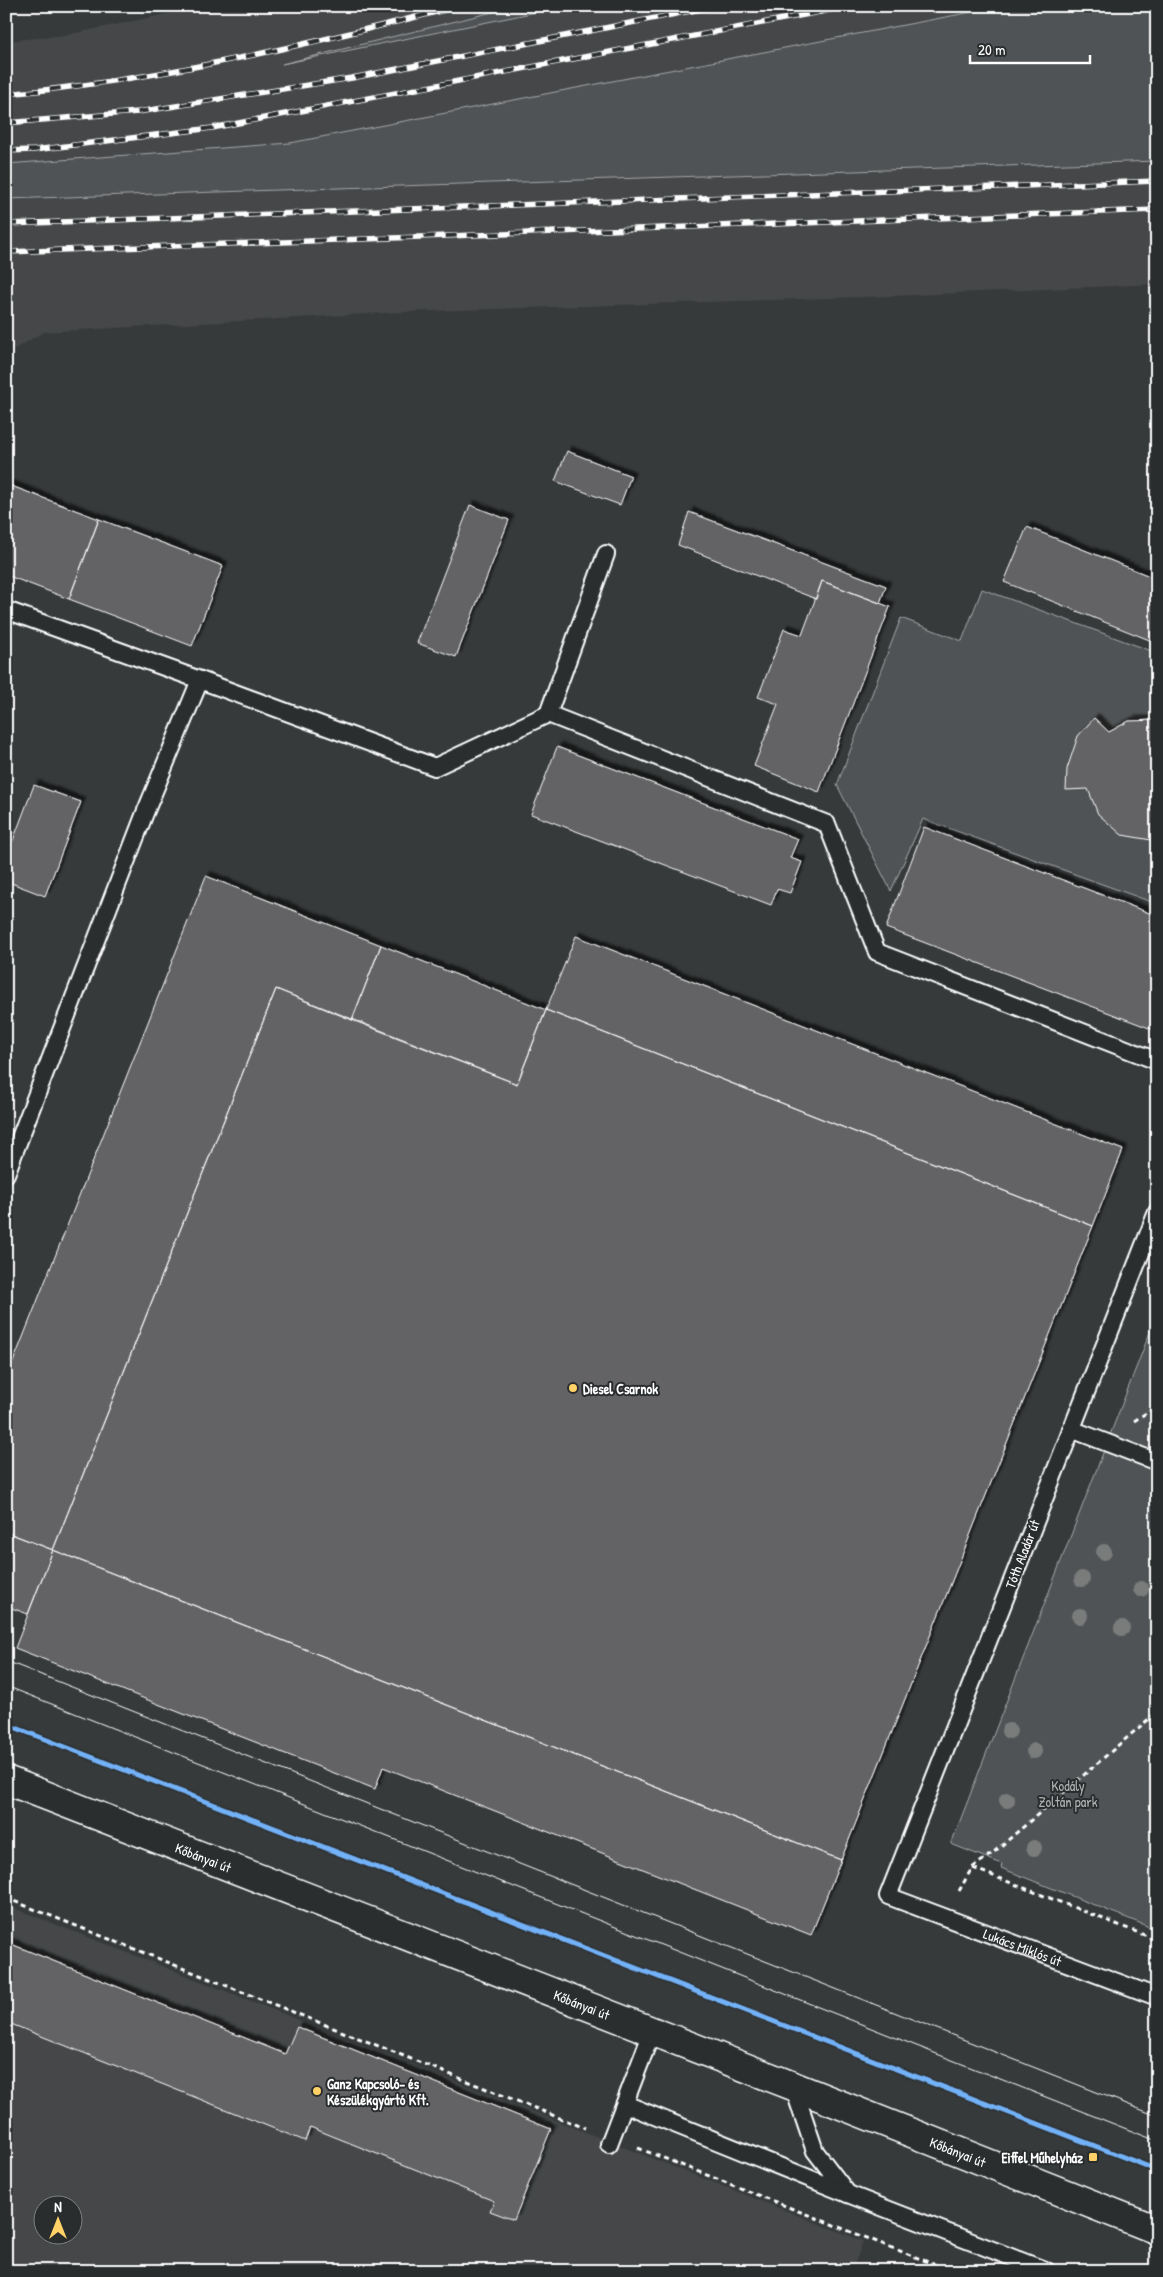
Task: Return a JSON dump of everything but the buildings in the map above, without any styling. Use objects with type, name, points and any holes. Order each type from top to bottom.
[{"type":"main road","name":"Kőbányai út","points":[[6,1780],[793,2086],[1157,2230]]},
{"type":"lane","points":[[6,610],[435,767],[548,714],[606,554]]},
{"type":"lane","points":[[6,1174],[145,814],[200,680]]},
{"type":"lane","points":[[548,714],[827,824],[877,952],[1157,1061]]},
{"type":"lane","name":"Tóth Aladár út","points":[[888,1896],[1157,1212]]},
{"type":"lane","points":[[1071,1429],[1157,1462]]},
{"type":"lane","name":"Lukács Miklós út","points":[[888,1896],[1157,1998]]},
{"type":"lane","points":[[610,2141],[652,2032]]},
{"type":"lane","points":[[793,2086],[815,2151],[848,2194]]},
{"type":"lane","points":[[625,2104],[848,2194],[1047,2271]]},
{"type":"path","points":[[943,1917],[972,1868],[994,1852],[1157,1712]]},
{"type":"path","points":[[972,1868],[1157,1940]]},
{"type":"path","points":[[6,1898],[610,2141],[951,2271]]},
{"type":"shaded area","points":[[205,6],[517,6],[300,60],[566,6],[1003,6],[289,143],[6,164],[6,41],[66,35]]},
{"type":"shaded area","points":[[1157,161],[1157,284],[892,296],[403,312],[44,332],[13,350],[6,349],[6,199]]},
{"type":"shaded area","points":[[6,1905],[863,2241],[852,2271],[6,2271]]},
{"type":"green space","points":[[517,6],[566,6],[282,64]]},
{"type":"green space","points":[[1003,6],[1157,6],[1157,161],[6,199],[6,164],[290,143]]},
{"type":"green space","points":[[982,589],[1157,653],[1157,904],[923,819],[891,891],[837,785],[901,618],[962,641]]},
{"type":"green space","name":"Kodály Zoltán park","points":[[1157,1314],[1157,1930],[1001,1868],[1002,1864],[951,1844]]},
{"type":"tram line","points":[[6,1661],[1157,2116]]},
{"type":"tram line","points":[[6,1686],[1157,2141]]},
{"type":"railway","points":[[6,94],[64,88],[178,70],[291,47],[460,6]]},
{"type":"railway","points":[[6,123],[138,112],[352,78],[716,6]]},
{"type":"railway","points":[[6,151],[34,150],[212,128],[851,6]]},
{"type":"railway","points":[[6,224],[1157,181]]},
{"type":"railway","points":[[6,252],[1157,210]]},
{"type":"cycle path","points":[[6,1724],[1157,2170]]},
{"type":"place","name":"Diesel Csarnok","points":[[573,1388]]},
{"type":"place","name":"Ganz Kapcsoló- és Készülékgyártó Kft.","points":[[317,2091]]},
{"type":"place","name":"Eiffel Műhelyház","points":[[1093,2157]]}]
